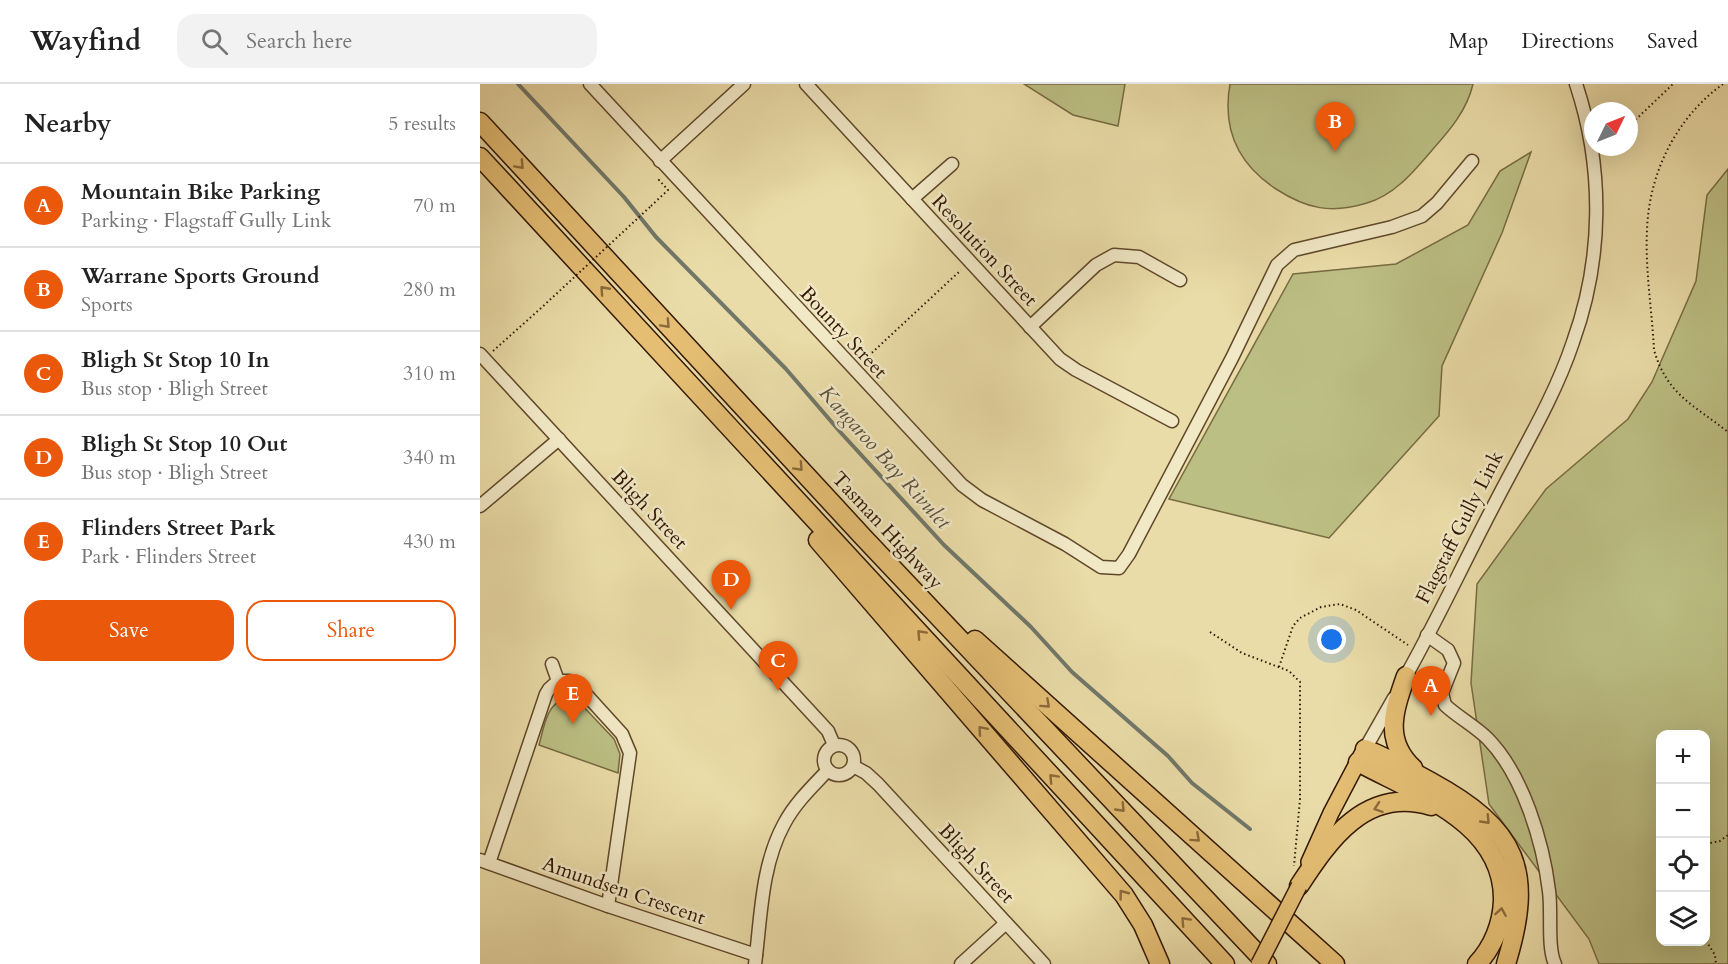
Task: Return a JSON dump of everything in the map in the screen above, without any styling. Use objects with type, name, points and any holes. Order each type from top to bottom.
[{"type":"highway","name":"Tasman Highway","points":[[480,122],[864,538],[1267,964]]},
{"type":"highway","points":[[480,157],[1225,964]]},
{"type":"highway","points":[[630,320],[1119,889],[1143,926],[1160,964]]},
{"type":"highway","points":[[864,538],[1335,964]]},
{"type":"highway","points":[[1406,676],[1394,717],[1396,742],[1401,753],[1410,765],[1487,819],[1502,838],[1513,859],[1518,881],[1519,909],[1516,931],[1506,964]]},
{"type":"highway","points":[[1361,755],[1384,757],[1439,786]]},
{"type":"highway","points":[[1361,755],[1467,824],[1492,853],[1502,880],[1503,901],[1500,922],[1490,946],[1478,964]]},
{"type":"highway","points":[[1299,886],[1335,836],[1353,819],[1366,812],[1394,803],[1408,803],[1425,804],[1455,816]]},
{"type":"main road","name":"Flagstaff Gully Link","points":[[1259,964],[1361,755]]},
{"type":"street","name":"Bounty Street","points":[[590,84],[962,485],[982,500],[1065,544],[1101,567],[1119,568],[1129,554],[1281,261],[1294,250],[1392,227],[1422,216],[1437,203],[1472,161]]},
{"type":"street","points":[[660,161],[744,84]]},
{"type":"street","name":"Resolution Street","points":[[806,84],[1067,365],[1172,421]]},
{"type":"street","name":"Flagstaff Gully Link","points":[[1361,755],[1406,676],[1562,370],[1574,342],[1590,279],[1597,203],[1590,139],[1576,84]]},
{"type":"street","name":"Resolution Street","points":[[912,199],[952,164]]},
{"type":"street","name":"Resolution Street","points":[[1030,327],[1096,266],[1114,255],[1139,257],[1180,280]]},
{"type":"street","name":"Bligh Street","points":[[482,357],[828,731],[834,746]]},
{"type":"street","points":[[480,506],[559,439]]},
{"type":"street","points":[[1427,635],[1448,650],[1454,663],[1442,693],[1445,705],[1473,724],[1505,760],[1531,818],[1543,856],[1550,892],[1551,943],[1555,964]]},
{"type":"street","points":[[552,664],[558,681]]},
{"type":"street","points":[[484,862],[546,694],[558,681],[569,681],[582,690],[622,734],[628,747],[629,759],[608,906]]},
{"type":"street","points":[[844,745],[852,751],[853,766],[844,774],[835,775],[828,770],[824,756],[826,751],[834,746],[844,745]]},
{"type":"street","name":"Bligh Street","points":[[853,766],[866,773],[878,784],[1044,964]]},
{"type":"street","points":[[755,959],[766,875],[773,849],[792,811],[828,770]]},
{"type":"street","name":"Amundsen Crescent","points":[[484,862],[755,959]]},
{"type":"street","points":[[961,964],[1006,923]]},
{"type":"path","points":[[1638,117],[1673,84]]},
{"type":"path","points":[[1723,84],[1698,103],[1667,148],[1657,173],[1647,230],[1654,350],[1657,363],[1666,380],[1678,394],[1728,432]]},
{"type":"path","points":[[482,357],[540,309],[668,190],[659,180],[669,171]]},
{"type":"path","points":[[853,370],[970,262]]},
{"type":"path","points":[[1279,667],[1293,626],[1300,618],[1321,607],[1340,604],[1356,610],[1418,652]]},
{"type":"path","points":[[1210,632],[1242,653],[1289,671],[1300,682],[1300,799],[1293,869],[1299,886]]},
{"type":"path","points":[[1710,843],[1720,841],[1728,835]]},
{"type":"path","points":[[1709,946],[1715,955],[1716,964]]},
{"type":"green space","points":[[1024,84],[1125,84],[1118,126],[1073,115]]},
{"type":"green space","points":[[1230,84],[1473,84],[1467,102],[1452,127],[1403,181],[1386,194],[1367,203],[1331,209],[1309,205],[1287,196],[1263,179],[1243,157],[1236,144],[1228,116]]},
{"type":"green space","points":[[1531,152],[1502,233],[1442,366],[1439,416],[1329,538],[1169,499],[1293,274],[1396,264],[1468,225],[1500,171]]},
{"type":"green space","points":[[1728,169],[1728,964],[1599,964],[1589,939],[1489,804],[1471,683],[1477,584],[1546,489],[1628,419],[1652,382],[1696,281],[1707,195]]},
{"type":"green space","points":[[565,698],[571,698],[580,703],[614,739],[620,754],[618,773],[539,745],[550,711]]},
{"type":"waterway","name":"Kangaroo Bay Rivulet","points":[[518,84],[624,197],[656,237],[786,369],[944,545],[1031,627],[1072,672],[1168,756],[1192,783],[1250,829]]},
{"type":"place","name":"Warrane Sports Ground","points":[[1335,152]]},
{"type":"place","name":"Bligh St Stop 10 Out","points":[[731,610]]},
{"type":"place","name":"Bligh St Stop 10 In","points":[[778,691]]},
{"type":"place","name":"Mountain Bike Parking","points":[[1431,716]]},
{"type":"place","name":"Flinders Street Park","points":[[573,724]]}]
